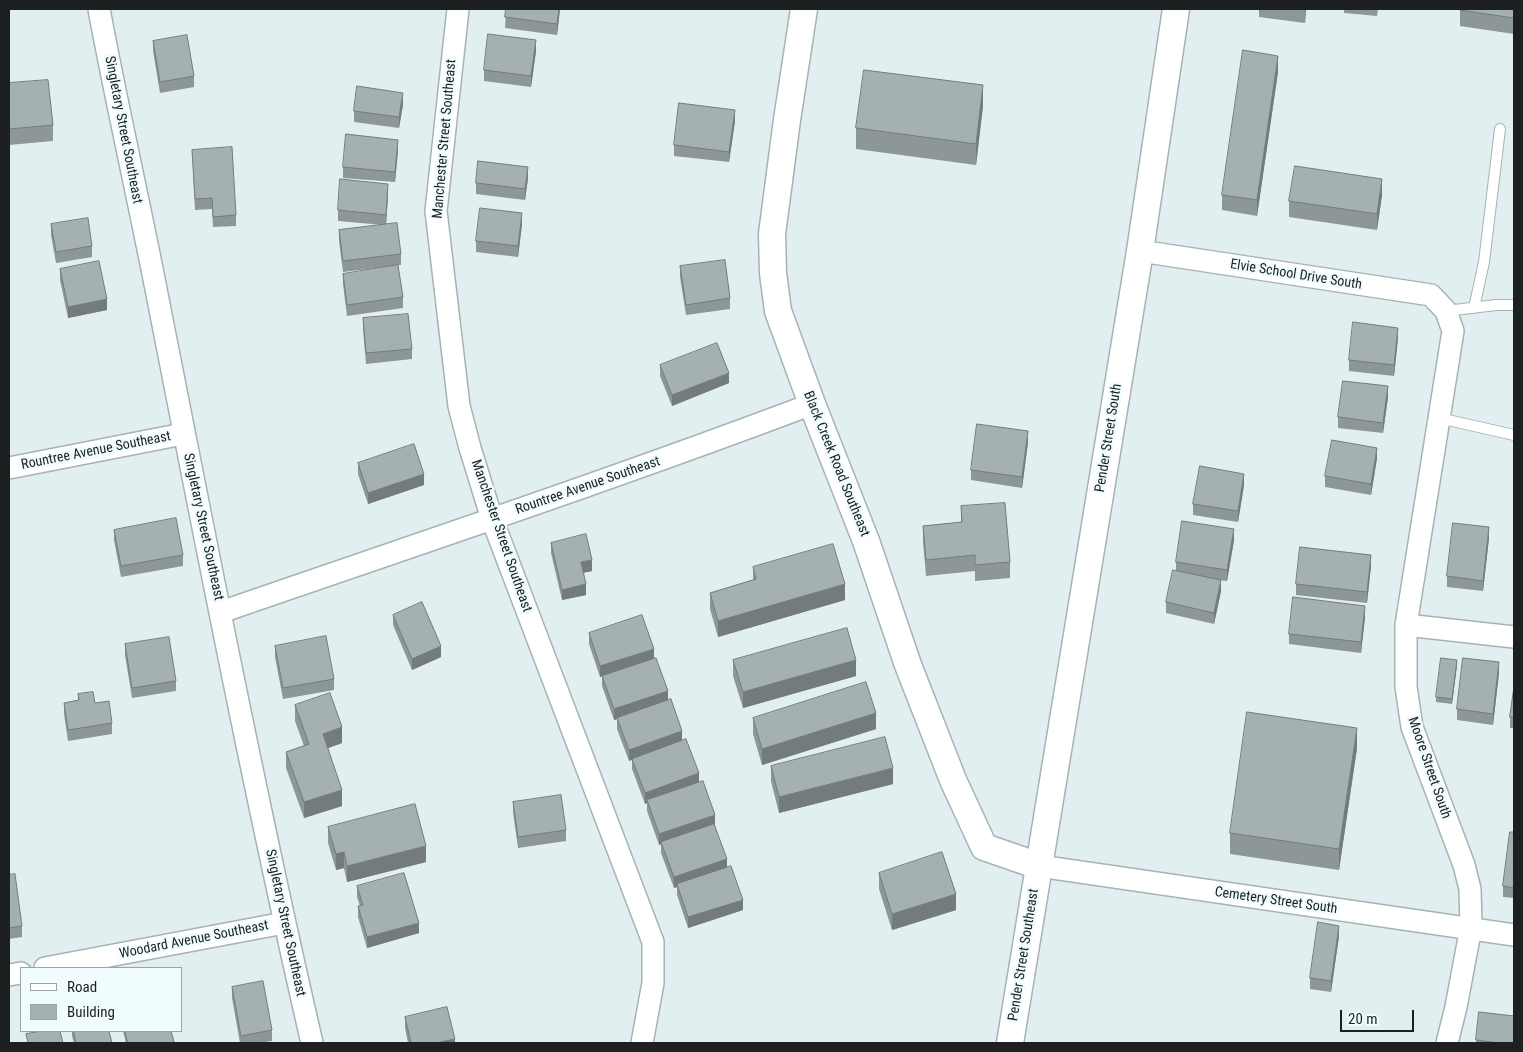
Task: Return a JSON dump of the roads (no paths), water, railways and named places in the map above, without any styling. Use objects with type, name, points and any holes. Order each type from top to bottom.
[{"type":"street","name":"Singletary Street Southeast","points":[[99,9],[135,192],[155,282],[183,434],[284,923],[312,1043]]},
{"type":"street","name":"Manchester Street Southeast","points":[[458,9],[436,211],[460,406],[470,448],[492,519],[653,942],[653,983],[642,1043]]},
{"type":"street","name":"Black Creek Road Southeast","points":[[804,9],[772,234],[773,272],[778,311],[866,541],[908,665],[953,780],[984,847],[1039,866]]},
{"type":"street","name":"Pender Street South","points":[[1039,866],[1140,252],[1176,9]]},
{"type":"street","name":"Elvie School Drive South","points":[[1140,252],[1431,295],[1446,311]]},
{"type":"street","name":"Moore Street South","points":[[1446,311],[1452,331],[1406,625],[1406,687],[1412,727],[1464,865],[1470,889],[1471,927],[1456,1007],[1447,1043]]},
{"type":"street","name":"Rountree Avenue Southeast","points":[[221,612],[709,443],[812,404]]},
{"type":"street","name":"Rountree Avenue Southeast","points":[[9,468],[183,434]]},
{"type":"street","points":[[1406,625],[1514,637]]},
{"type":"street","name":"Cemetery Street South","points":[[1039,866],[1369,915],[1471,927],[1514,935]]},
{"type":"street","name":"Pender Street Southeast","points":[[1010,1043],[1039,866]]},
{"type":"street","name":"Woodard Avenue Southeast","points":[[50,967],[284,923]]},
{"type":"lane","points":[[1474,308],[1484,262],[1500,129]]},
{"type":"lane","points":[[1446,311],[1514,305]]},
{"type":"lane","points":[[1438,418],[1514,435]]}]
